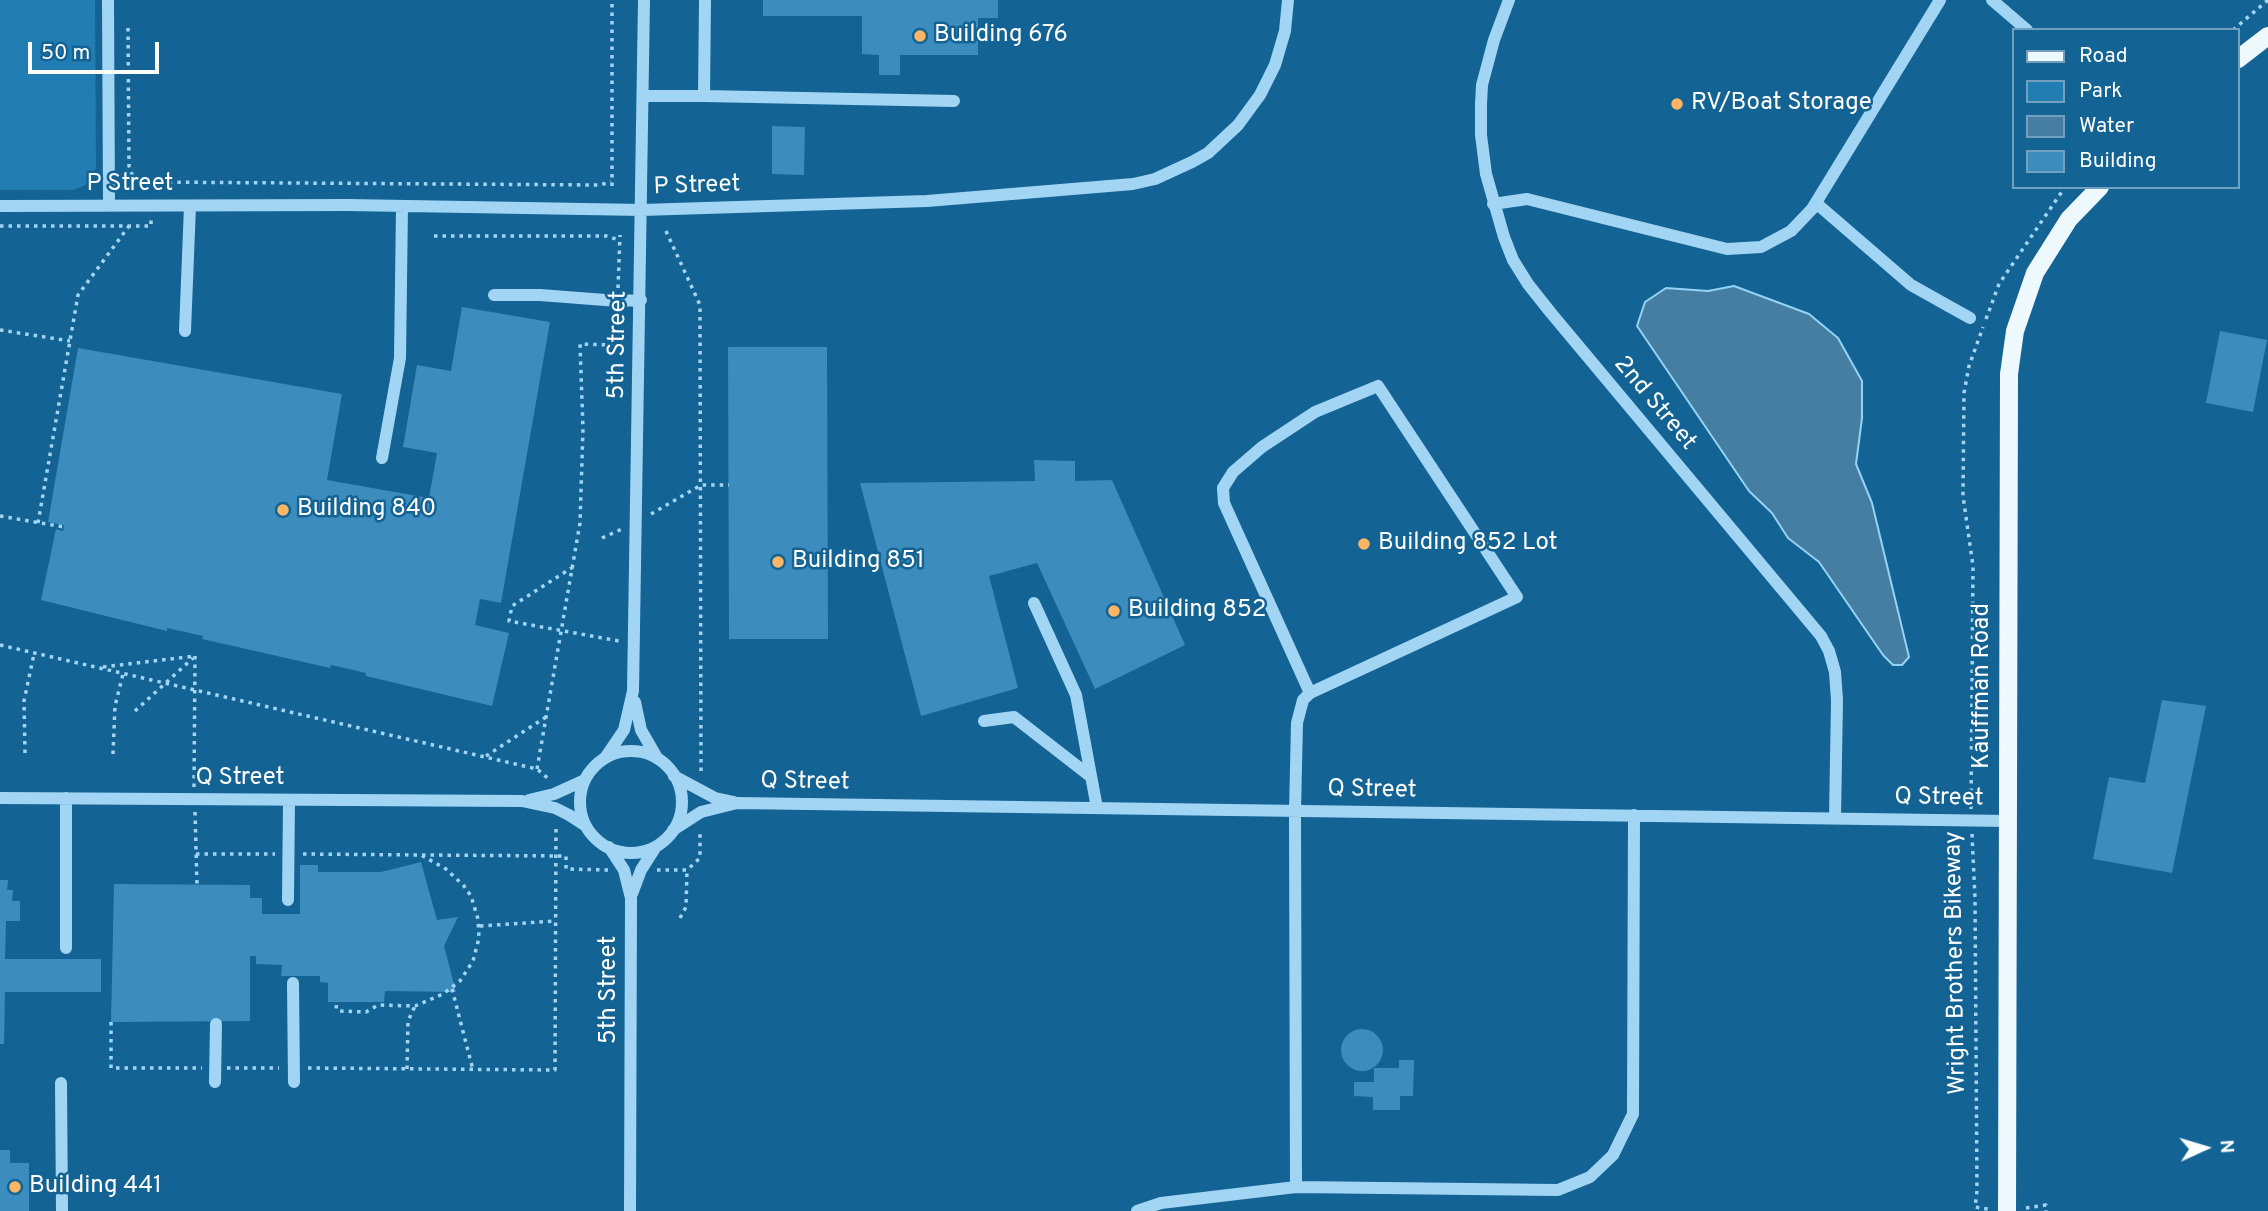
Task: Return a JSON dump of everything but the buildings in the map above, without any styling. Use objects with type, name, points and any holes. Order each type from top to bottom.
[{"type":"main road","points":[[2240,57],[2268,36]]},
{"type":"main road","name":"Kauffman Road","points":[[2007,1211],[2011,355],[2020,313],[2035,273],[2069,219],[2098,189]]},
{"type":"street","points":[[108,0],[108,205]]},
{"type":"street","name":"5th Street","points":[[605,758],[624,730],[633,691],[644,0]]},
{"type":"street","points":[[704,96],[705,0]]},
{"type":"street","name":"P Street","points":[[0,206],[642,210],[927,201],[1110,187],[1155,179],[1208,153],[1238,125],[1250,111],[1269,79],[1282,47],[1288,0]]},
{"type":"street","name":"2nd Street","points":[[1509,0],[1494,40],[1482,85],[1481,135],[1493,204],[1513,260],[1528,284],[1821,636],[1832,661],[1837,700],[1835,818]]},
{"type":"street","points":[[1493,204],[1527,200],[1727,249],[1761,247],[1791,231],[1816,203],[1940,0]]},
{"type":"street","points":[[1992,0],[2025,28]]},
{"type":"street","points":[[643,96],[954,101]]},
{"type":"street","points":[[1816,203],[1911,285],[1970,318]]},
{"type":"street","points":[[185,331],[190,206]]},
{"type":"street","points":[[382,458],[400,358],[402,207]]},
{"type":"street","points":[[494,295],[641,300]]},
{"type":"street","points":[[1296,1186],[1295,811],[1297,723],[1303,699],[1310,693],[1517,597],[1378,386],[1315,412],[1262,447],[1233,471],[1223,488],[1224,503],[1310,693]]},
{"type":"street","points":[[1034,603],[1076,695],[1097,808]]},
{"type":"street","name":"5th Street","points":[[633,691],[641,730],[657,758]]},
{"type":"street","points":[[984,720],[1014,717],[1090,776]]},
{"type":"street","points":[[638,750],[657,758],[673,776],[682,796],[680,818],[673,830],[655,848],[631,854],[609,847],[586,826],[580,804],[585,780],[605,758],[615,752],[638,750]]},
{"type":"street","name":"Q Street","points":[[673,776],[708,794],[737,803]]},
{"type":"street","name":"Q Street","points":[[522,801],[554,794],[585,780]]},
{"type":"street","name":"Q Street","points":[[0,798],[522,801],[555,808],[586,826]]},
{"type":"street","points":[[66,798],[66,948]]},
{"type":"street","points":[[288,900],[289,800]]},
{"type":"street","name":"Q Street","points":[[673,830],[701,812],[737,803],[2007,821]]},
{"type":"street","points":[[1137,1211],[1161,1203],[1296,1186],[1558,1190],[1590,1177],[1613,1155],[1633,1114],[1634,816]]},
{"type":"street","name":"5th Street","points":[[609,847],[624,870],[631,898],[630,1211]]},
{"type":"street","name":"5th Street","points":[[631,898],[641,870],[655,848]]},
{"type":"street","points":[[293,983],[294,1082]]},
{"type":"street","points":[[215,1075],[216,1024]]},
{"type":"street","points":[[61,1083],[62,1211]]},
{"type":"path","points":[[128,28],[129,166],[133,177],[141,182],[599,185],[612,184],[612,0]]},
{"type":"path","points":[[2235,28],[2268,0]]},
{"type":"path","name":"Wright Brothers Bikeway","points":[[1988,1209],[1974,1209],[1977,1191],[1975,898],[1970,775],[1973,566],[1962,484],[1965,381],[1999,284],[2064,189]]},
{"type":"path","points":[[0,226],[151,226]]},
{"type":"path","points":[[38,523],[78,295],[129,226]]},
{"type":"path","points":[[666,231],[700,305],[701,772]]},
{"type":"path","points":[[434,236],[620,238],[618,301],[611,345],[580,344],[583,429],[580,523],[537,769]]},
{"type":"path","points":[[0,330],[70,341]]},
{"type":"path","points":[[701,485],[729,485]]},
{"type":"path","points":[[0,516],[64,527]]},
{"type":"path","points":[[573,567],[512,606],[509,621],[634,644]]},
{"type":"path","points":[[0,645],[537,769],[552,782]]},
{"type":"path","points":[[25,753],[24,701],[34,654]]},
{"type":"path","points":[[97,668],[195,656]]},
{"type":"path","points":[[135,711],[195,656]]},
{"type":"path","points":[[195,656],[194,799],[197,885]]},
{"type":"path","points":[[113,754],[115,706],[124,674]]},
{"type":"path","points":[[485,757],[546,718]]},
{"type":"path","points":[[111,1022],[111,1068],[215,1075],[294,1068],[555,1070],[555,822]]},
{"type":"path","points":[[653,870],[687,870],[700,858],[700,828]]},
{"type":"path","points":[[196,853],[566,856],[566,869],[613,870]]},
{"type":"path","points":[[337,1001],[337,1009],[340,1011],[366,1012],[378,1005],[415,1006],[452,989],[473,961],[480,926],[471,896],[446,869],[421,855]]},
{"type":"path","points":[[680,918],[686,907],[687,870]]},
{"type":"path","points":[[480,926],[555,921]]},
{"type":"path","points":[[452,989],[473,1070]]},
{"type":"path","points":[[407,1069],[408,1021],[415,1006]]},
{"type":"path","points":[[2026,1208],[2046,1205],[2046,1211]]},
{"type":"green space","points":[[0,0],[95,0],[96,168],[89,183],[81,187],[73,190],[0,190]]},
{"type":"water","points":[[1734,286],[1809,314],[1838,338],[1862,381],[1862,418],[1856,464],[1872,503],[1909,657],[1902,665],[1893,665],[1883,655],[1819,562],[1788,538],[1772,513],[1749,491],[1637,326],[1645,302],[1666,288],[1708,291]]},
{"type":"place","name":"Building 676","points":[[920,36]]},
{"type":"place","name":"RV/Boat Storage","points":[[1677,104]]},
{"type":"place","name":"Building 840","points":[[283,510]]},
{"type":"place","name":"Building 852 Lot","points":[[1364,544]]},
{"type":"place","name":"Building 851","points":[[778,562]]},
{"type":"place","name":"Building 852","points":[[1114,611]]},
{"type":"place","name":"Building 441","points":[[15,1187]]}]
